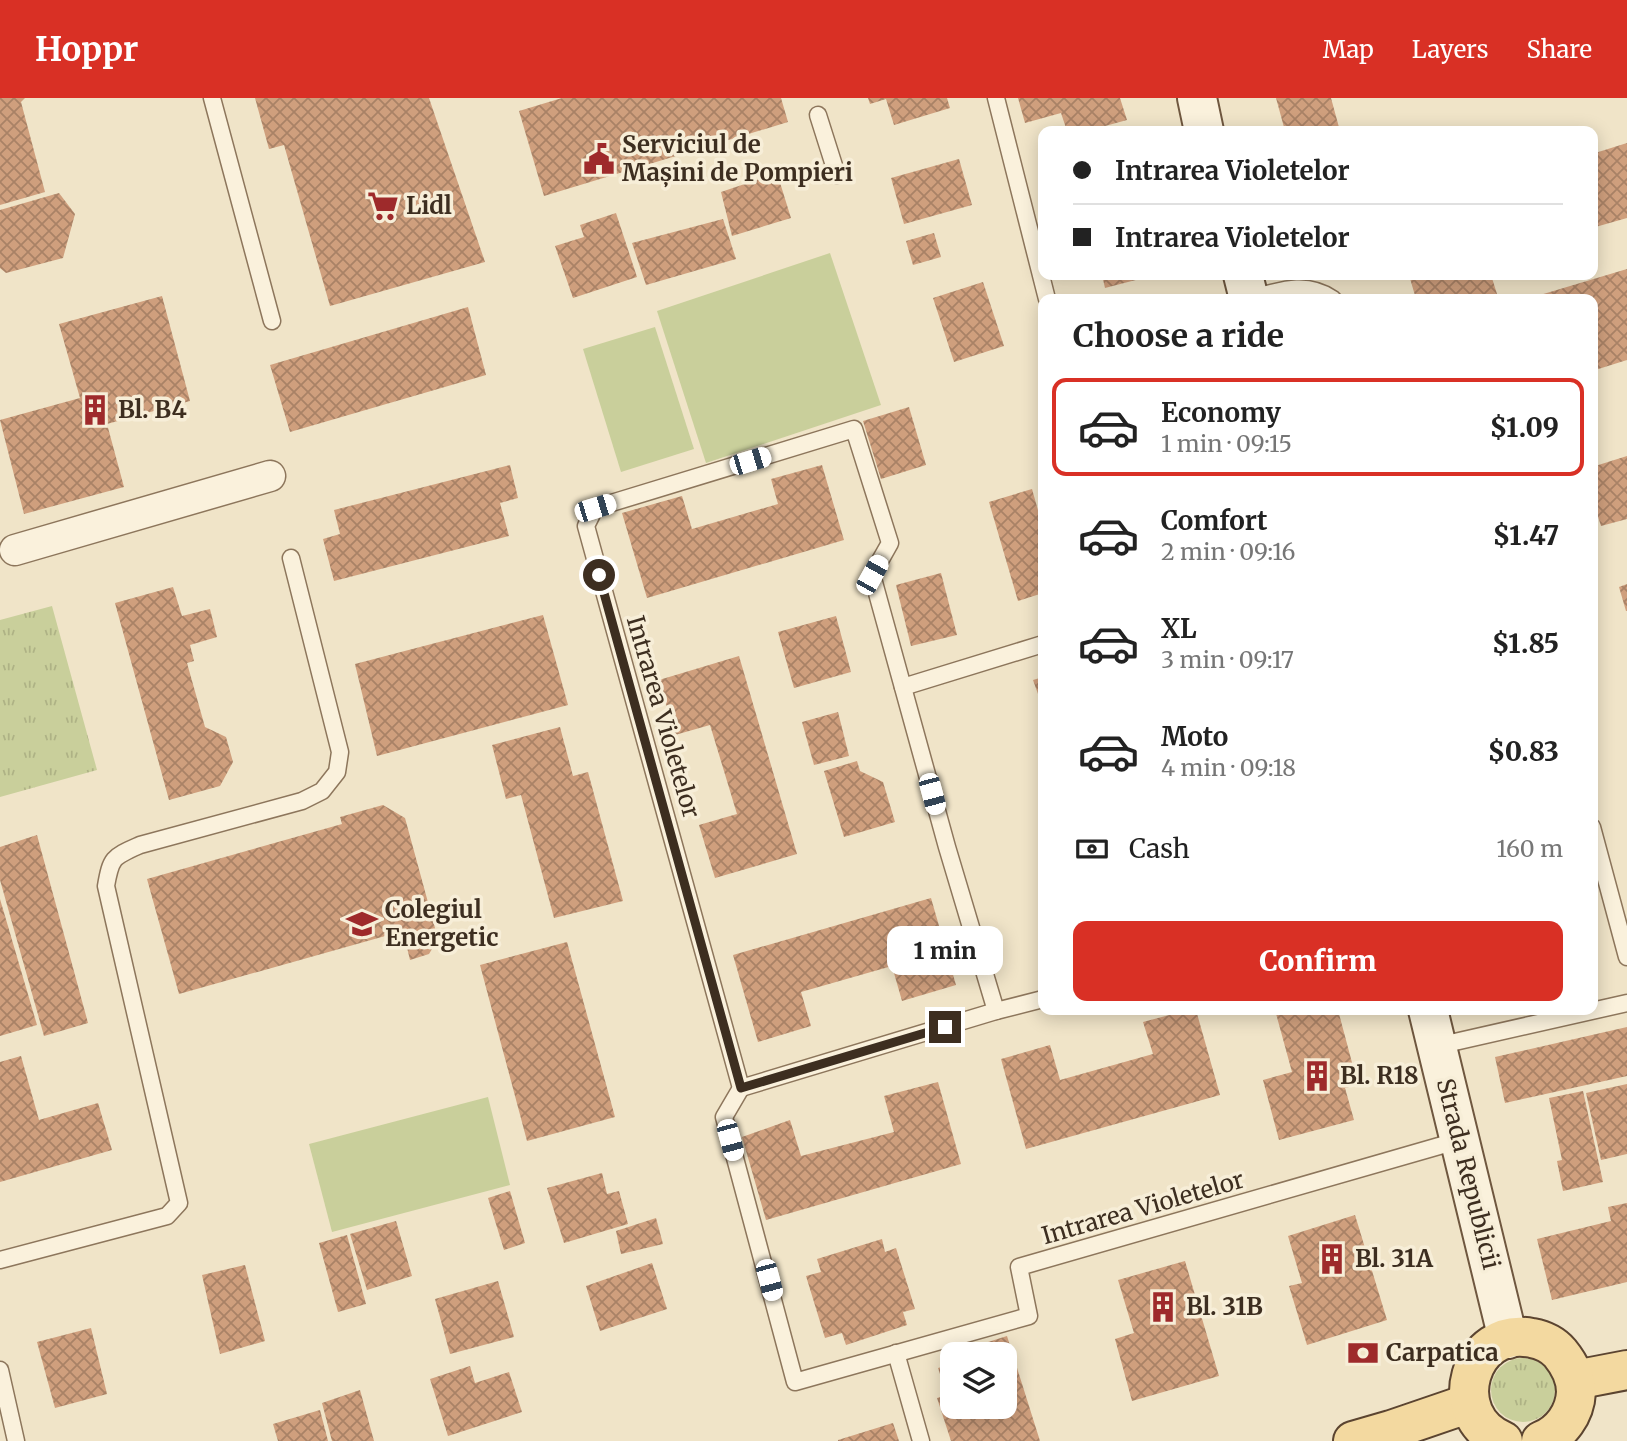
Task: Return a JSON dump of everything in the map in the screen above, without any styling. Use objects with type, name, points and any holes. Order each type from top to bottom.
[{"type":"main road","points":[[1196,98],[1203,126]]},
{"type":"main road","name":"Strada Republicii","points":[[1429,1015],[1508,1339]]},
{"type":"main road","points":[[1503,1441],[1484,1429],[1473,1414],[1468,1391],[1471,1373],[1485,1351],[1497,1343],[1524,1336],[1542,1340],[1558,1350],[1569,1365],[1575,1380],[1574,1405],[1568,1418],[1559,1430],[1543,1441]]},
{"type":"main road","points":[[1575,1380],[1627,1370]]},
{"type":"main road","points":[[1353,1441],[1470,1403]]},
{"type":"street","points":[[15,550],[270,476]]},
{"type":"lane","points":[[212,98],[272,321]]},
{"type":"lane","points":[[996,98],[1038,264]]},
{"type":"lane","points":[[818,115],[837,175]]},
{"type":"lane","points":[[1266,294],[1283,289],[1303,288],[1326,294]]},
{"type":"lane","name":"Intrarea Violetelor","points":[[741,1088],[586,526],[595,508],[854,429],[890,543],[872,575],[996,1012]]},
{"type":"lane","points":[[0,1260],[167,1216],[178,1203],[106,886],[110,864],[121,854],[140,845],[302,801],[322,791],[337,772],[340,752],[291,558]]},
{"type":"lane","points":[[903,687],[1038,646]]},
{"type":"lane","points":[[1598,849],[1627,957]]},
{"type":"lane","points":[[921,1441],[896,1353],[795,1382],[724,1117],[741,1088],[1038,1000]]},
{"type":"lane","points":[[1598,1010],[1627,1003]]},
{"type":"lane","points":[[1437,1046],[1574,1015]]},
{"type":"lane","name":"Intrarea Violetelor","points":[[896,1353],[1029,1316],[1018,1267],[1460,1140]]},
{"type":"lane","points":[[0,1370],[16,1441]]},
{"type":"green space","points":[[830,253],[881,405],[706,463],[657,311]]},
{"type":"green space","points":[[655,327],[694,449],[621,472],[583,349]]},
{"type":"green space","points":[[52,606],[97,770],[0,797],[0,620]]},
{"type":"green space","points":[[488,1097],[510,1185],[332,1232],[309,1144]]},
{"type":"green space","points":[[1523,1358],[1541,1364],[1549,1372],[1555,1390],[1549,1408],[1541,1416],[1523,1422],[1505,1416],[1497,1408],[1491,1390],[1497,1372],[1505,1364]]},
{"type":"building","points":[[0,98],[25,98],[21,102],[45,192],[0,205]]},
{"type":"building","name":"Lidl","points":[[255,98],[429,98],[485,262],[330,306],[284,145],[269,149]]},
{"type":"building","name":"Serviciul de Mașini de Pompieri","points":[[562,98],[781,98],[788,122],[544,196],[519,111]]},
{"type":"building","points":[[868,98],[947,98],[950,108],[894,125],[886,99],[870,104]]},
{"type":"building","points":[[1018,98],[1120,98],[1127,120],[1105,126],[1065,126],[1061,113],[1025,123]]},
{"type":"building","points":[[1276,98],[1331,98],[1339,126],[1284,126]]},
{"type":"building","points":[[1627,143],[1627,218],[1598,226],[1598,152]]},
{"type":"building","points":[[959,159],[972,205],[904,224],[891,178]]},
{"type":"building","points":[[777,173],[791,218],[732,236],[721,192]]},
{"type":"building","points":[[59,193],[75,214],[63,258],[6,273],[0,268],[0,210]]},
{"type":"building","points":[[616,213],[637,277],[573,298],[555,246],[584,237],[580,225]]},
{"type":"building","points":[[723,219],[736,259],[646,285],[632,243]]},
{"type":"building","points":[[934,233],[941,257],[913,265],[906,241]]},
{"type":"building","points":[[1627,269],[1627,360],[1598,369],[1598,294],[1543,294],[1598,280],[1598,278]]},
{"type":"building","points":[[1103,280],[1136,280],[1105,288]]},
{"type":"building","points":[[1410,280],[1493,280],[1497,294],[1415,294]]},
{"type":"building","points":[[983,282],[1004,346],[954,362],[933,298]]},
{"type":"building","name":"Bl. B4","points":[[162,296],[190,401],[107,424],[124,487],[24,514],[0,420],[80,398],[59,324]]},
{"type":"building","points":[[468,307],[486,375],[290,432],[270,365]]},
{"type":"building","points":[[909,407],[926,465],[881,479],[863,421]]},
{"type":"building","points":[[1627,456],[1627,519],[1601,526],[1598,517],[1598,465]]},
{"type":"building","points":[[510,465],[518,498],[500,503],[509,536],[334,581],[323,539],[340,534],[334,510]]},
{"type":"building","points":[[822,465],[844,540],[647,598],[622,513],[682,496],[692,529],[778,504],[771,479]]},
{"type":"building","points":[[1032,489],[1038,510],[1038,595],[1018,601],[989,502]]},
{"type":"building","points":[[941,573],[957,635],[911,646],[896,585]]},
{"type":"building","points":[[1627,584],[1627,611],[1626,611],[1619,587]]},
{"type":"building","points":[[173,587],[182,616],[210,609],[217,637],[190,645],[194,661],[187,663],[205,727],[226,737],[233,762],[220,786],[169,800],[115,603]]},
{"type":"building","points":[[543,615],[568,705],[377,756],[355,664]]},
{"type":"building","points":[[836,616],[851,672],[794,688],[778,632]]},
{"type":"building","points":[[739,656],[797,854],[715,878],[699,825],[737,814],[710,725],[675,735],[659,680]]},
{"type":"building","points":[[1038,678],[1038,694],[1033,680]]},
{"type":"building","points":[[838,712],[849,756],[814,765],[802,722]]},
{"type":"building","points":[[560,727],[573,776],[588,772],[623,901],[554,918],[521,795],[506,799],[492,745]]},
{"type":"building","points":[[857,761],[860,771],[883,782],[895,822],[844,837],[824,771]]},
{"type":"building","points":[[383,805],[405,818],[438,939],[429,954],[410,960],[403,931],[179,994],[147,879],[342,824],[340,817]]},
{"type":"building","points":[[37,835],[88,1023],[44,1036],[0,880],[0,847]]},
{"type":"building","points":[[931,898],[956,985],[902,1001],[892,966],[801,992],[811,1026],[758,1042],[733,955]]},
{"type":"building","points":[[0,899],[37,1025],[0,1036]]},
{"type":"building","points":[[567,942],[615,1117],[527,1141],[480,965]]},
{"type":"building","points":[[1169,1015],[1197,1015],[1220,1095],[1026,1149],[1001,1059],[1050,1045],[1060,1080],[1153,1054],[1143,1022]]},
{"type":"building","name":"Bl. R18","points":[[1276,1015],[1339,1015],[1358,1085],[1345,1088],[1354,1120],[1279,1140],[1263,1080],[1292,1072]]},
{"type":"building","points":[[1627,1027],[1627,1076],[1505,1103],[1495,1057]]},
{"type":"building","points":[[21,1056],[39,1120],[98,1103],[112,1150],[0,1182],[0,1062]]},
{"type":"building","points":[[938,1082],[961,1164],[766,1220],[742,1137],[790,1120],[801,1156],[894,1132],[884,1096]]},
{"type":"building","points":[[1627,1084],[1627,1154],[1601,1160],[1586,1093]]},
{"type":"building","points":[[1583,1091],[1603,1182],[1563,1191],[1557,1161],[1562,1160],[1549,1098]]},
{"type":"building","points":[[602,1173],[607,1194],[619,1191],[628,1224],[564,1243],[547,1188]]},
{"type":"building","points":[[510,1191],[525,1243],[504,1250],[488,1198]]},
{"type":"building","points":[[1627,1203],[1627,1282],[1552,1300],[1537,1239],[1611,1221],[1608,1207]]},
{"type":"building","name":"Bl. 31A","points":[[1355,1215],[1387,1320],[1307,1345],[1289,1286],[1302,1283],[1288,1236]]},
{"type":"building","points":[[656,1218],[663,1244],[621,1254],[616,1231]]},
{"type":"building","points":[[396,1221],[412,1276],[367,1290],[350,1234]]},
{"type":"building","points":[[347,1235],[366,1304],[338,1312],[319,1243]]},
{"type":"building","points":[[882,1239],[885,1252],[896,1248],[915,1309],[903,1312],[907,1325],[846,1345],[842,1333],[825,1338],[806,1276],[821,1272],[817,1259]]},
{"type":"building","name":"Bl. 31B","points":[[1185,1261],[1219,1376],[1132,1401],[1115,1339],[1134,1333],[1118,1280]]},
{"type":"building","points":[[652,1263],[667,1309],[600,1331],[586,1286]]},
{"type":"building","points":[[245,1265],[265,1341],[220,1354],[202,1275]]},
{"type":"building","points":[[498,1281],[514,1337],[450,1354],[435,1299]]},
{"type":"building","points":[[91,1328],[107,1394],[55,1408],[37,1342]]},
{"type":"building","points":[[1007,1336],[1009,1342],[988,1342]]},
{"type":"building","points":[[470,1366],[475,1383],[509,1372],[522,1412],[448,1436],[430,1379]]},
{"type":"building","points":[[1017,1368],[1040,1441],[951,1441],[944,1419],[1017,1419]]},
{"type":"building","points":[[360,1390],[374,1441],[332,1441],[322,1403]]},
{"type":"building","points":[[320,1410],[328,1441],[278,1441],[273,1424]]},
{"type":"building","points":[[893,1423],[899,1441],[838,1441],[838,1440]]},
{"type":"place","name":"Serviciul de Mașini de Pompieri","points":[[599,159]]},
{"type":"place","name":"Lidl","points":[[383,206]]},
{"type":"place","name":"Bl. B4","points":[[95,410]]},
{"type":"place","name":"Colegiul Energetic","points":[[362,924]]},
{"type":"place","name":"Bl. R18","points":[[1317,1076]]},
{"type":"place","name":"Bl. 31A","points":[[1332,1259]]},
{"type":"place","name":"Bl. 31B","points":[[1163,1307]]},
{"type":"place","name":"Carpatica","points":[[1363,1353]]},
{"type":"route","points":[[599,575],[741,1088],[945,1027]]}]
